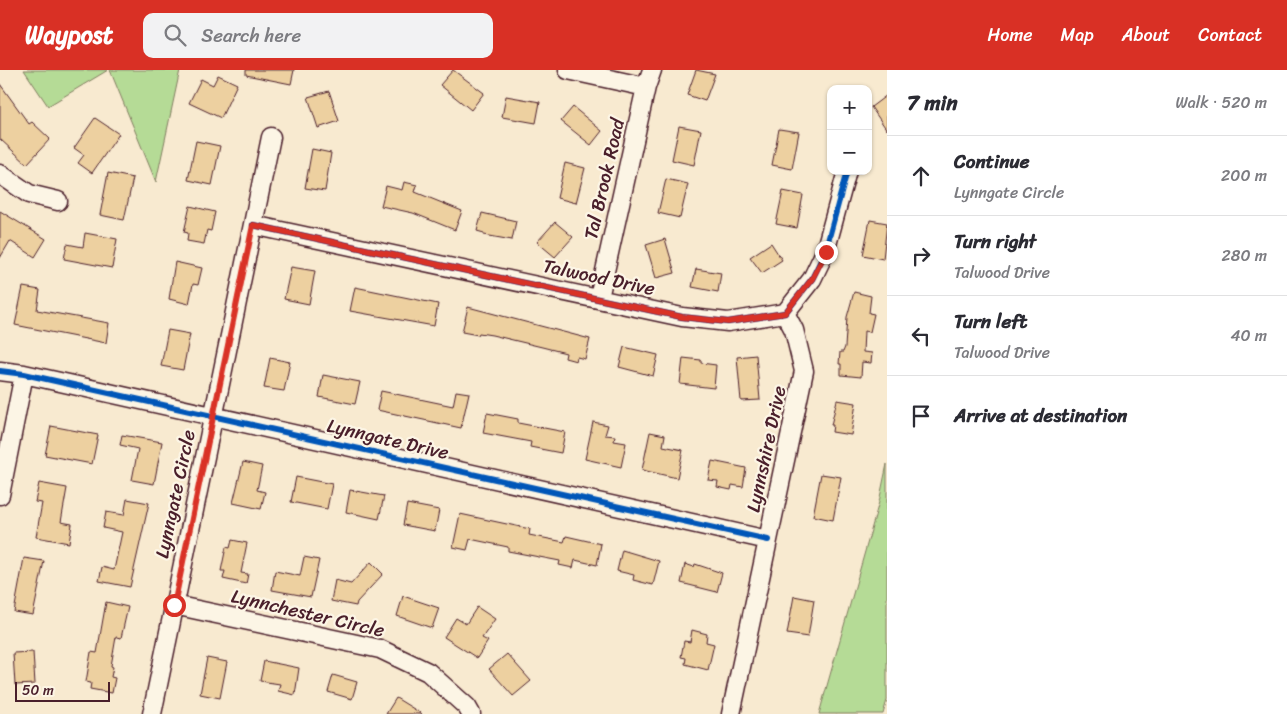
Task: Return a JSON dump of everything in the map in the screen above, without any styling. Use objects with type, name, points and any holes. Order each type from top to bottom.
[{"type":"street","points":[[568,70],[646,87]]},
{"type":"street","name":"Tal Brook Road","points":[[599,298],[646,87],[652,70]]},
{"type":"street","name":"Lynngate Circle","points":[[152,714],[271,137]]},
{"type":"street","points":[[0,174],[29,194],[58,201]]},
{"type":"street","points":[[785,313],[812,279],[826,252],[845,175]]},
{"type":"street","name":"Talwood Drive","points":[[253,225],[682,317],[728,322],[785,313]]},
{"type":"street","name":"Lynnshire Drive","points":[[731,714],[804,371],[794,330],[785,313]]},
{"type":"street","name":"Lynngate Drive","points":[[0,371],[24,374],[768,540]]},
{"type":"street","points":[[0,495],[24,374]]},
{"type":"street","name":"Lynnchester Circle","points":[[174,605],[380,649],[428,672],[467,707],[472,714]]},
{"type":"green space","points":[[24,70],[108,70],[48,106]]},
{"type":"green space","points":[[110,70],[180,70],[156,182]]},
{"type":"green space","points":[[887,464],[887,700],[883,714],[819,714],[879,502]]},
{"type":"building","points":[[246,70],[294,70],[291,84],[246,75]]},
{"type":"building","points":[[453,70],[484,93],[471,110],[440,85]]},
{"type":"building","points":[[696,70],[715,74],[705,101],[687,95]]},
{"type":"building","points":[[218,75],[237,84],[221,118],[189,103],[201,79],[213,85]]},
{"type":"building","points":[[0,84],[29,124],[32,122],[50,139],[27,164],[0,139]]},
{"type":"building","points":[[329,91],[339,121],[318,128],[308,97]]},
{"type":"building","points":[[887,95],[887,130],[872,108],[872,106]]},
{"type":"building","points":[[506,96],[540,102],[536,123],[502,117]]},
{"type":"building","points":[[573,107],[602,131],[591,145],[561,121]]},
{"type":"building","points":[[95,118],[119,134],[92,173],[78,163],[84,155],[74,148]]},
{"type":"building","points":[[679,126],[701,130],[694,165],[672,160]]},
{"type":"building","points":[[779,129],[799,132],[792,169],[772,165]]},
{"type":"building","points":[[196,141],[220,146],[212,185],[188,180]]},
{"type":"building","points":[[312,149],[331,153],[325,191],[305,188]]},
{"type":"building","points":[[565,163],[585,168],[576,203],[557,198]]},
{"type":"building","points":[[108,173],[133,178],[124,220],[100,215]]},
{"type":"building","points":[[666,179],[688,184],[680,218],[658,213]]},
{"type":"building","points":[[404,182],[417,185],[415,192],[462,211],[455,230],[413,213],[381,206],[386,186],[402,190]]},
{"type":"building","points":[[783,191],[803,195],[797,228],[776,224]]},
{"type":"building","points":[[190,206],[215,212],[211,231],[207,230],[204,244],[187,241],[188,233],[184,232]]},
{"type":"building","points":[[0,211],[46,239],[35,257],[10,241],[0,258]]},
{"type":"building","points":[[482,213],[516,221],[512,240],[484,235],[484,233],[477,231]]},
{"type":"building","points":[[870,220],[887,223],[883,259],[863,255]]},
{"type":"building","points":[[555,222],[573,237],[555,257],[537,242]]},
{"type":"building","points":[[85,233],[117,239],[112,268],[64,259],[67,244],[83,247]]},
{"type":"building","points":[[665,239],[675,273],[656,278],[646,245]]},
{"type":"building","points":[[771,243],[782,260],[762,273],[750,257]]},
{"type":"building","points":[[175,262],[202,268],[198,285],[193,284],[189,304],[169,299]]},
{"type":"building","points":[[291,267],[315,271],[309,304],[284,299]]},
{"type":"building","points":[[696,269],[721,273],[718,292],[692,287]]},
{"type":"building","points":[[23,287],[40,290],[37,310],[109,323],[106,343],[15,325]]},
{"type":"building","points":[[355,287],[438,304],[434,326],[350,311]]},
{"type":"building","points":[[854,292],[871,296],[869,313],[874,314],[870,332],[864,331],[863,352],[872,353],[871,363],[862,362],[861,377],[841,375],[841,364],[839,364],[840,352],[843,352],[845,347],[847,317]]},
{"type":"building","points":[[468,307],[590,339],[585,359],[577,357],[576,361],[565,358],[566,353],[492,335],[462,332]]},
{"type":"building","points":[[168,330],[190,334],[183,370],[161,366]]},
{"type":"building","points":[[624,347],[658,355],[653,376],[619,367]]},
{"type":"building","points":[[756,355],[760,400],[741,401],[737,357]]},
{"type":"building","points":[[270,358],[290,362],[284,391],[264,388]]},
{"type":"building","points":[[683,358],[701,360],[701,363],[716,365],[714,388],[680,384]]},
{"type":"building","points":[[323,375],[360,382],[355,404],[319,397]]},
{"type":"building","points":[[381,391],[453,406],[456,391],[469,393],[461,428],[377,410]]},
{"type":"building","points":[[837,400],[856,403],[851,435],[832,432],[833,425],[831,425]]},
{"type":"building","points":[[487,413],[518,419],[518,423],[565,432],[561,453],[530,447],[531,442],[483,433]]},
{"type":"building","points":[[593,422],[608,425],[605,435],[615,436],[614,441],[626,443],[621,467],[585,459]]},
{"type":"building","points":[[51,426],[98,435],[92,464],[45,455]]},
{"type":"building","points":[[650,432],[665,435],[663,446],[683,450],[677,478],[642,470]]},
{"type":"building","points":[[122,435],[162,442],[154,484],[132,480],[138,449],[120,445]]},
{"type":"building","points":[[712,461],[746,468],[743,487],[732,485],[731,490],[717,487],[718,481],[708,480]]},
{"type":"building","points":[[243,462],[262,466],[257,490],[265,492],[261,509],[233,503]]},
{"type":"building","points":[[821,474],[841,477],[833,520],[813,516]]},
{"type":"building","points":[[296,477],[332,484],[327,509],[291,502]]},
{"type":"building","points":[[39,483],[67,488],[61,522],[72,524],[69,543],[36,537],[42,503],[35,502]]},
{"type":"building","points":[[350,490],[384,496],[379,519],[346,512]]},
{"type":"building","points":[[127,499],[149,503],[130,587],[99,581],[102,567],[114,570],[122,532],[103,528],[106,512],[124,515]]},
{"type":"building","points":[[407,504],[439,510],[435,531],[403,525]]},
{"type":"building","points":[[460,514],[530,529],[529,535],[564,542],[566,536],[601,544],[597,565],[575,560],[573,568],[559,565],[560,561],[508,551],[508,547],[470,539],[467,550],[453,547]]},
{"type":"building","points":[[232,540],[247,543],[241,573],[248,574],[246,584],[223,579],[225,571],[221,571],[226,547],[230,548]]},
{"type":"building","points":[[622,550],[659,561],[653,585],[633,580],[634,575],[617,571]]},
{"type":"building","points":[[304,557],[319,560],[311,597],[272,590],[275,571],[300,576]]},
{"type":"building","points":[[24,558],[44,561],[33,615],[14,612]]},
{"type":"building","points":[[371,562],[383,574],[357,602],[356,606],[331,601],[335,580],[351,584]]},
{"type":"building","points":[[685,564],[694,567],[695,564],[722,573],[717,592],[681,583]]},
{"type":"building","points":[[403,596],[439,608],[432,628],[397,616]]},
{"type":"building","points":[[794,596],[814,600],[808,637],[787,634]]},
{"type":"building","points":[[106,602],[128,607],[121,638],[116,637],[111,666],[113,667],[111,677],[115,678],[112,693],[90,689],[91,683],[86,682],[91,652],[97,653]]},
{"type":"building","points":[[477,607],[495,619],[482,638],[488,641],[477,658],[444,637],[456,618],[466,624]]},
{"type":"building","points":[[692,630],[707,634],[706,642],[714,644],[708,670],[685,664],[686,658],[681,657],[684,641],[690,642]]},
{"type":"building","points":[[33,652],[35,684],[15,685],[13,653]]},
{"type":"building","points":[[507,654],[531,681],[513,696],[489,669]]},
{"type":"building","points":[[207,658],[227,662],[220,698],[200,694]]},
{"type":"building","points":[[264,661],[299,668],[295,695],[278,691],[280,684],[260,681]]},
{"type":"building","points":[[333,675],[357,682],[352,699],[328,692]]},
{"type":"building","points":[[396,698],[422,714],[386,714]]},
{"type":"cycle path","points":[[253,225],[682,317],[728,322],[785,313],[812,279],[825,252],[846,175]]},
{"type":"cycle path","points":[[0,371],[24,374],[768,540]]},
{"type":"route","points":[[174,605],[253,225],[682,317],[728,322],[785,313],[812,279],[826,252]]}]
